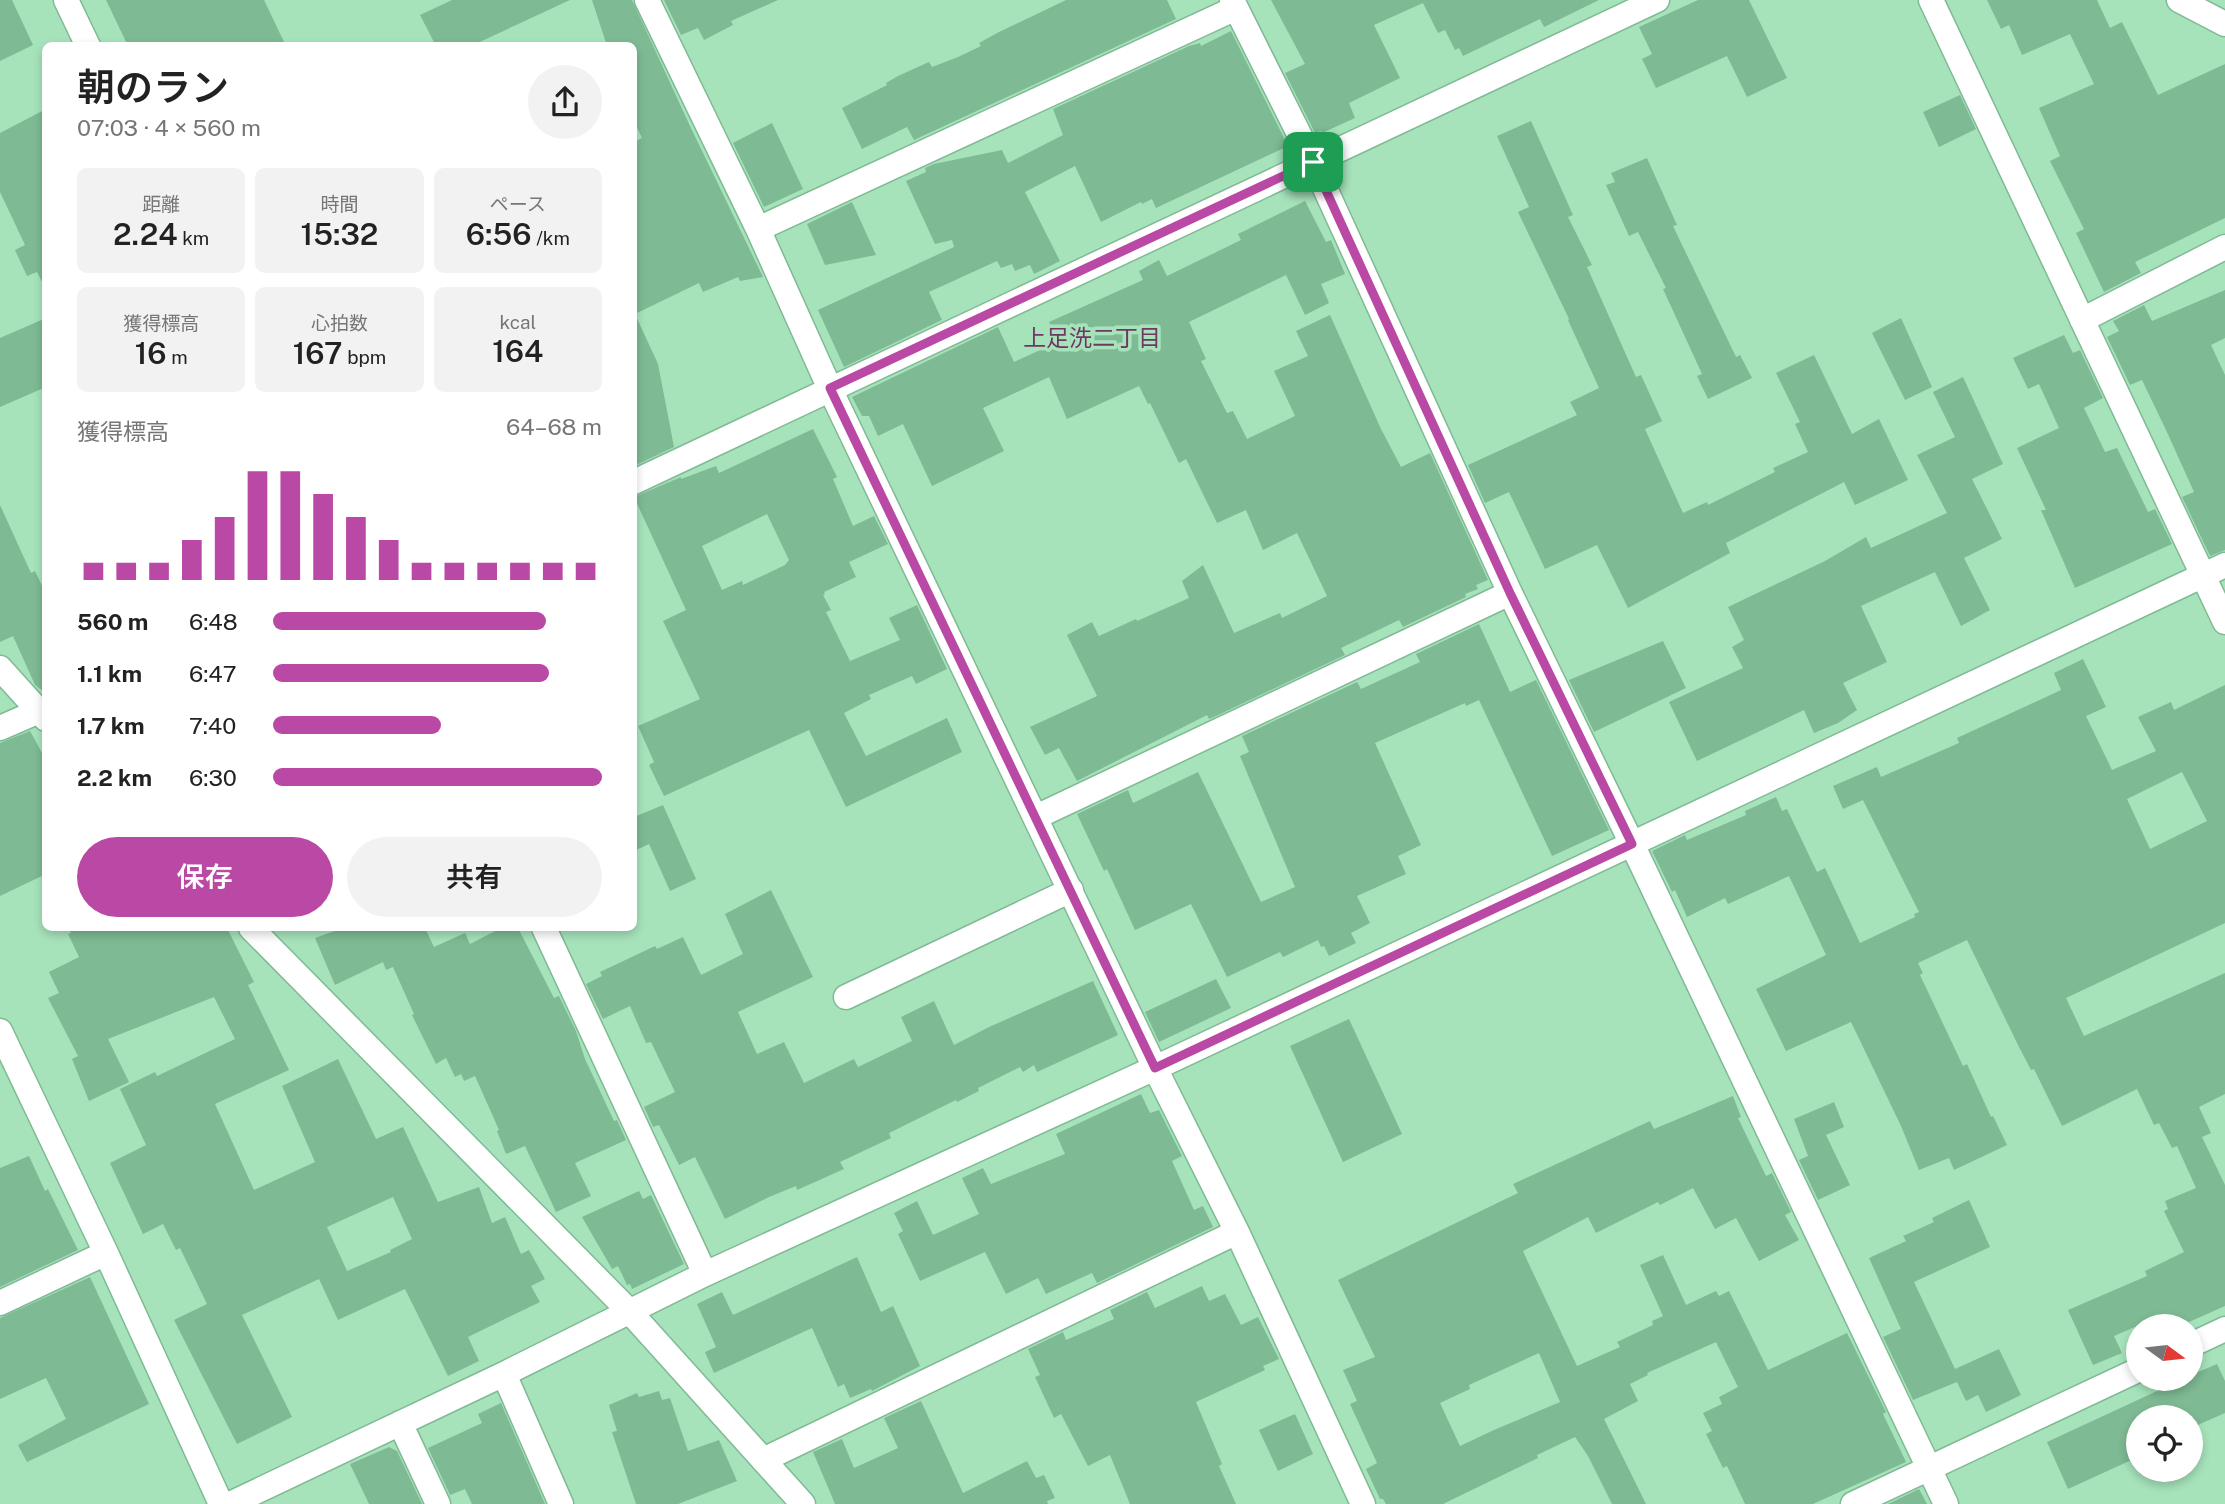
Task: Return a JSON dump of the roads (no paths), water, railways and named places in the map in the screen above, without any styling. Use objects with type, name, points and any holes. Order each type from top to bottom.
[{"type":"street","points":[[66,0],[86,42]]},
{"type":"street","points":[[647,0],[1155,1068],[1237,1232],[1363,1504]]},
{"type":"street","points":[[637,481],[1657,0]]},
{"type":"street","points":[[1931,0],[2082,320],[2214,570],[2225,622]]},
{"type":"street","points":[[2179,0],[2225,24]]},
{"type":"street","points":[[758,229],[1234,4],[1313,162],[1510,593],[1946,1504]]},
{"type":"street","points":[[2082,320],[2225,247]]},
{"type":"street","points":[[230,1504],[705,1274],[1155,1068],[2214,570]]},
{"type":"street","points":[[1036,817],[1510,593]]},
{"type":"street","points":[[0,668],[42,712]]},
{"type":"street","points":[[0,728],[42,713]]},
{"type":"street","points":[[846,997],[1071,890]]},
{"type":"street","points":[[254,931],[630,1312],[803,1504]]},
{"type":"street","points":[[545,931],[705,1274]]},
{"type":"street","points":[[0,1031],[221,1504]]},
{"type":"street","points":[[763,1460],[1237,1232]]},
{"type":"street","points":[[0,1303],[106,1253]]},
{"type":"street","points":[[2203,1339],[2225,1329]]},
{"type":"street","points":[[503,1374],[561,1504]]},
{"type":"street","points":[[1853,1504],[2126,1376]]},
{"type":"street","points":[[400,1423],[438,1504]]},
{"type":"district","name":"上足洗二丁目","points":[[1092,337]]}]
